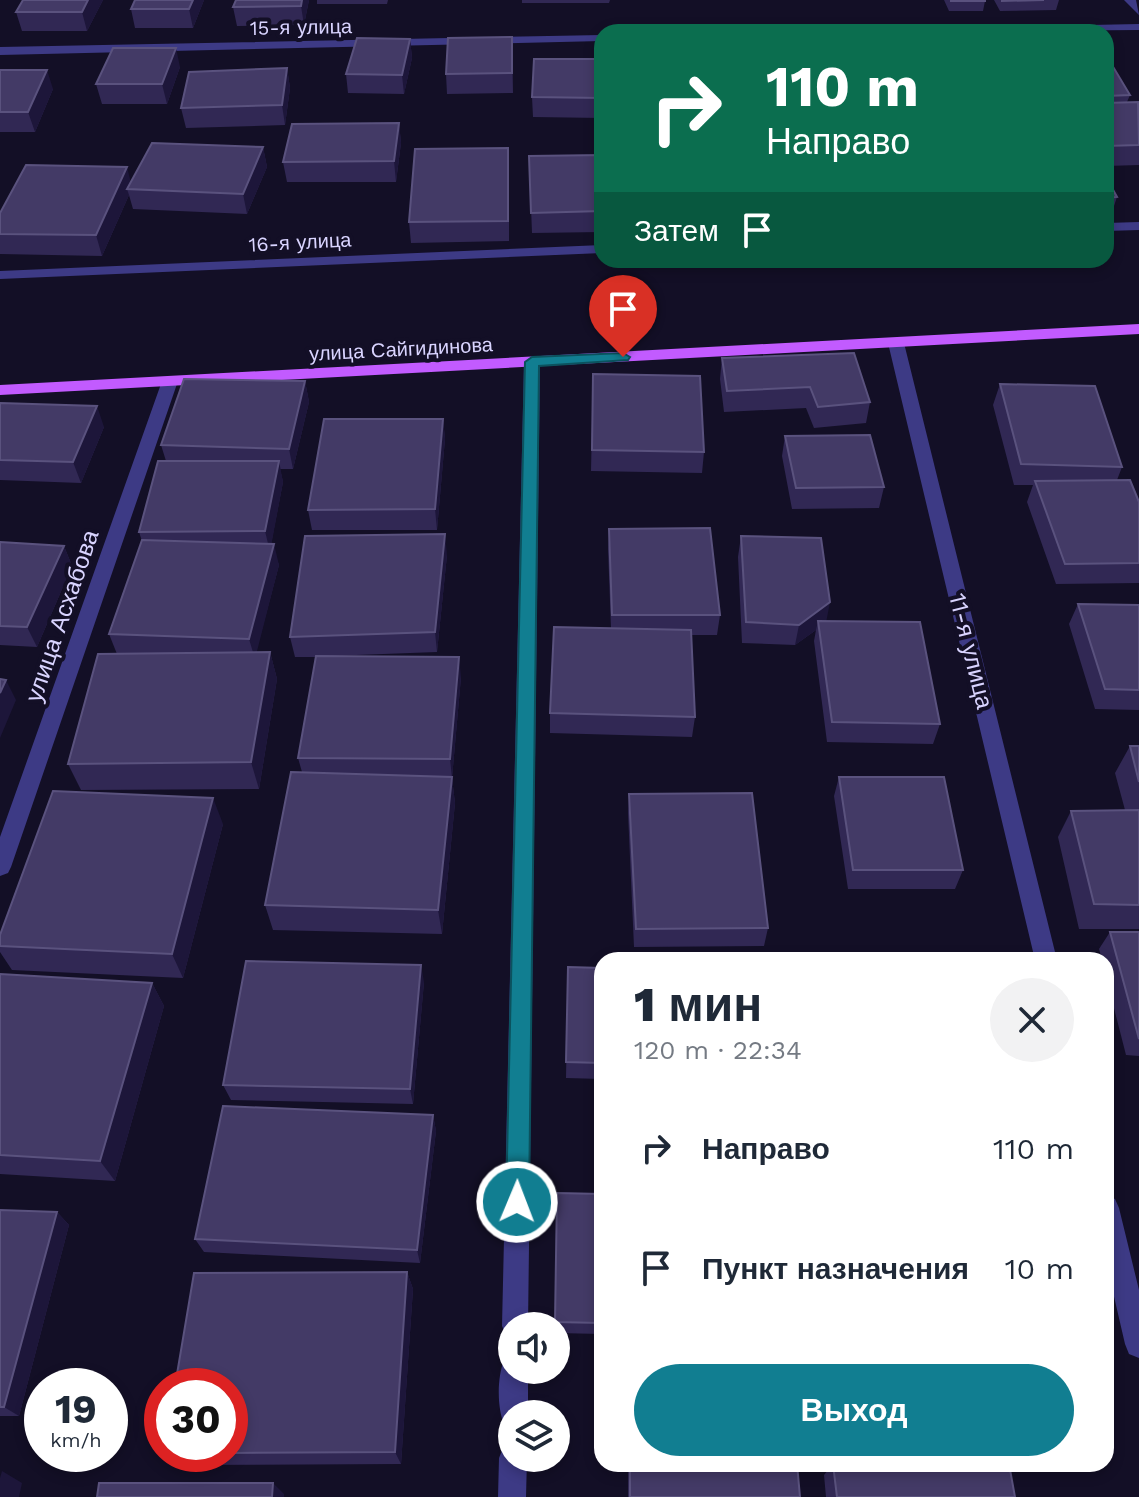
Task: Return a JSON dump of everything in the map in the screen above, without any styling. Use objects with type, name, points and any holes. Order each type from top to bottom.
[{"type":"main road","name":"улица Сайгидинова","points":[[0,390],[1139,329]]},
{"type":"street","points":[[1130,0],[1139,12]]},
{"type":"street","points":[[1114,27],[1139,27]]},
{"type":"street","name":"15-я улица","points":[[0,51],[594,38]]},
{"type":"street","points":[[1114,227],[1139,226]]},
{"type":"street","name":"16-я улица","points":[[0,275],[594,249]]},
{"type":"street","name":"11-я улица","points":[[896,343],[1044,952]]},
{"type":"street","points":[[515,1312],[532,362]]},
{"type":"street","name":"улица Асхабова","points":[[0,867],[170,381]]},
{"type":"street","points":[[1114,1241],[1139,1344]]},
{"type":"street","points":[[512,1497],[513,1472]]},
{"type":"building","points":[[23,0],[88,0],[82,12],[16,12]]},
{"type":"building","points":[[135,0],[193,0],[189,9],[131,9]]},
{"type":"building","points":[[236,0],[302,0],[301,6],[233,7]]},
{"type":"building","points":[[512,37],[512,73],[446,74],[448,38]]},
{"type":"building","points":[[357,38],[410,39],[402,75],[346,74]]},
{"type":"building","points":[[113,48],[176,48],[162,84],[96,84]]},
{"type":"building","points":[[534,59],[594,59],[594,98],[532,97]]},
{"type":"building","points":[[287,68],[282,105],[181,108],[189,72]]},
{"type":"building","points":[[1114,68],[1130,95],[1114,96]]},
{"type":"building","points":[[0,70],[47,70],[28,112],[0,112]]},
{"type":"building","points":[[1138,102],[1139,145],[1114,146],[1114,103]]},
{"type":"building","points":[[399,123],[394,161],[283,162],[292,124]]},
{"type":"building","points":[[152,143],[263,147],[243,194],[127,189]]},
{"type":"building","points":[[508,148],[508,221],[409,222],[415,149]]},
{"type":"building","points":[[594,155],[594,211],[531,213],[529,156]]},
{"type":"building","points":[[26,165],[127,167],[96,235],[0,234],[0,213]]},
{"type":"building","points":[[854,353],[870,402],[818,407],[810,387],[727,391],[722,358]]},
{"type":"building","points":[[593,374],[700,376],[704,452],[592,450]]},
{"type":"building","points":[[184,379],[305,381],[289,449],[161,445]]},
{"type":"building","points":[[1000,384],[1095,386],[1122,467],[1021,464]]},
{"type":"building","points":[[0,403],[97,406],[73,462],[0,460]]},
{"type":"building","points":[[324,419],[443,419],[435,509],[308,510]]},
{"type":"building","points":[[870,435],[884,487],[796,488],[785,436]]},
{"type":"building","points":[[158,461],[279,461],[265,531],[139,532]]},
{"type":"building","points":[[1130,480],[1139,502],[1139,563],[1065,564],[1035,481]]},
{"type":"building","points":[[710,528],[720,615],[612,615],[609,529]]},
{"type":"building","points":[[445,534],[435,632],[290,637],[305,536]]},
{"type":"building","points":[[741,536],[821,538],[830,602],[799,625],[746,622]]},
{"type":"building","points":[[142,540],[274,544],[249,639],[109,634]]},
{"type":"building","points":[[0,542],[64,546],[27,627],[0,626]]},
{"type":"building","points":[[1078,604],[1139,605],[1139,690],[1105,689]]},
{"type":"building","points":[[818,621],[920,622],[940,724],[832,722]]},
{"type":"building","points":[[554,627],[691,630],[695,717],[550,713]]},
{"type":"building","points":[[270,652],[251,762],[68,764],[98,654]]},
{"type":"building","points":[[316,656],[459,657],[450,759],[298,758]]},
{"type":"building","points":[[0,679],[6,680],[0,693]]},
{"type":"building","points":[[1130,746],[1139,746],[1139,782]]},
{"type":"building","points":[[291,772],[452,777],[438,910],[265,905]]},
{"type":"building","points":[[839,777],[944,777],[963,870],[853,870]]},
{"type":"building","points":[[53,791],[213,798],[172,954],[0,946],[0,935]]},
{"type":"building","points":[[752,793],[768,928],[636,929],[629,794]]},
{"type":"building","points":[[1139,810],[1139,905],[1094,904],[1071,811]]},
{"type":"building","points":[[1110,932],[1139,932],[1139,1039]]},
{"type":"building","points":[[246,961],[421,965],[410,1089],[223,1085]]},
{"type":"building","points":[[568,967],[594,968],[594,1063],[566,1062]]},
{"type":"building","points":[[0,974],[152,983],[100,1161],[0,1155]]},
{"type":"building","points":[[223,1106],[433,1115],[417,1250],[195,1239]]},
{"type":"building","points":[[557,1193],[594,1194],[594,1323],[570,1322],[570,1312],[555,1312]]},
{"type":"building","points":[[0,1210],[57,1212],[4,1407],[0,1407]]},
{"type":"building","points":[[407,1272],[395,1452],[248,1453],[248,1368],[178,1368],[194,1273]]},
{"type":"building","points":[[630,1472],[798,1472],[800,1497],[630,1497]]},
{"type":"building","points":[[834,1472],[1010,1472],[1015,1497],[837,1497]]},
{"type":"building","points":[[99,1483],[273,1483],[272,1497],[97,1497]]},
{"type":"route","points":[[517,1202],[532,362],[623,357]]}]
